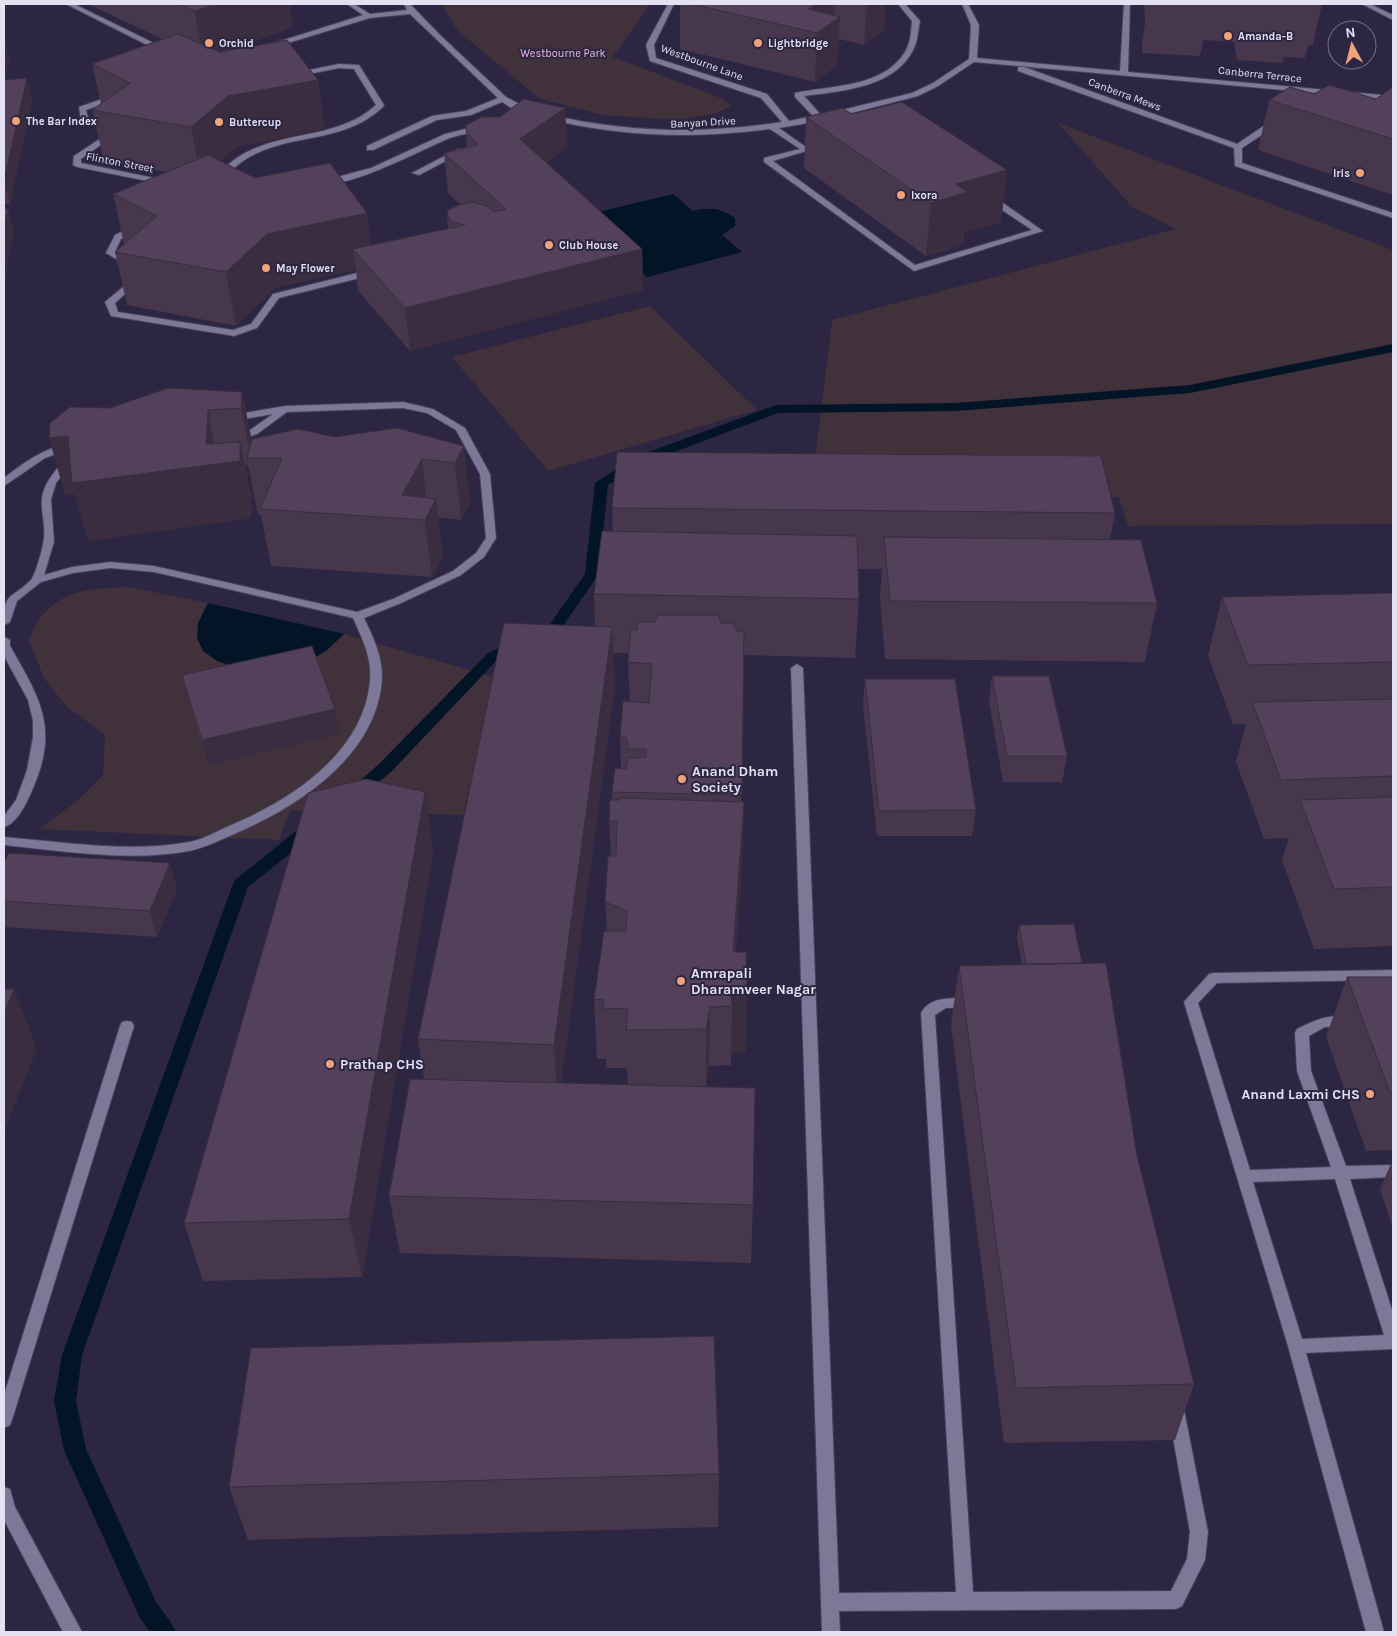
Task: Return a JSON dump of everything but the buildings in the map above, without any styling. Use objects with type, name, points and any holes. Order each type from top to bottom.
[{"type":"street","points":[[68,4],[174,54]]},
{"type":"street","points":[[350,4],[369,16]]},
{"type":"street","name":"Banyan Drive","points":[[407,4],[412,12],[515,111],[573,123],[659,135],[727,133],[820,119],[921,92],[973,60]]},
{"type":"street","name":"Westbourne Lane","points":[[671,4],[650,45],[653,59],[764,96],[787,124]]},
{"type":"street","points":[[820,119],[798,95],[863,84],[894,68],[910,50],[916,21],[901,4]]},
{"type":"street","points":[[965,4],[975,25],[973,60]]},
{"type":"street","points":[[1124,72],[1127,4]]},
{"type":"street","points":[[1365,4],[1393,18]]},
{"type":"street","points":[[266,47],[369,16],[412,12]]},
{"type":"street","name":"Canberra Terrace","points":[[973,60],[1124,72],[1393,98]]},
{"type":"street","points":[[191,63],[200,67],[209,64]]},
{"type":"street","name":"Canberra Mews","points":[[1004,63],[1238,147]]},
{"type":"street","name":"Flinton Street","points":[[188,200],[205,191],[243,156],[260,149],[326,134],[372,115],[380,105],[356,67],[339,66],[279,78],[199,72],[177,75],[82,110],[84,119],[109,128],[111,135],[77,158],[77,165],[205,191],[224,190]]},
{"type":"street","points":[[370,148],[435,118],[468,113],[503,99]]},
{"type":"street","points":[[1286,115],[1238,147],[1238,164],[1393,216]]},
{"type":"street","points":[[435,118],[479,138]]},
{"type":"street","points":[[315,182],[332,181],[383,167],[449,136],[469,132],[486,124]]},
{"type":"street","points":[[773,126],[810,149],[767,160],[914,268],[1039,231],[982,193]]},
{"type":"street","points":[[416,173],[466,149]]},
{"type":"street","points":[[332,181],[338,189]]},
{"type":"street","points":[[144,223],[118,237],[110,253],[138,268],[138,277],[110,302],[114,314],[234,333],[254,326],[276,296],[376,272],[380,268]]},
{"type":"street","points":[[4,622],[12,599],[37,580],[72,570],[110,565],[154,569],[358,616],[397,601],[457,573],[480,555],[491,538],[484,474],[472,447],[460,428],[430,411],[402,405],[285,409],[218,421]]},
{"type":"street","points":[[219,439],[236,439],[248,436],[285,409]]},
{"type":"street","points":[[4,484],[37,457],[50,451],[84,444]]},
{"type":"street","points":[[37,580],[49,542],[46,499],[50,483],[63,467],[82,460]]},
{"type":"street","points":[[4,841],[139,851],[192,846],[247,825],[287,802],[326,772],[351,743],[368,712],[376,681],[374,653],[358,616]]},
{"type":"street","points":[[4,640],[4,646],[36,709],[40,740],[30,780],[13,816],[4,823]]},
{"type":"street","points":[[797,668],[831,1632]]},
{"type":"street","points":[[1375,1632],[1296,1346],[1191,1002],[1214,978],[1393,975]]},
{"type":"street","points":[[965,1601],[928,1013],[942,1003],[982,1003]]},
{"type":"street","points":[[1367,1021],[1323,1022],[1302,1033],[1304,1071],[1341,1173],[1393,1337]]},
{"type":"street","points":[[4,1420],[127,1026]]},
{"type":"street","points":[[1243,1176],[1393,1171]]},
{"type":"street","points":[[1296,1346],[1393,1342]]},
{"type":"street","points":[[830,1602],[1176,1600],[1196,1560],[1199,1532],[1174,1396]]},
{"type":"street","points":[[4,1495],[7,1509],[73,1632]]},
{"type":"green space","name":"Westbourne Park","points":[[441,4],[650,4],[613,57],[721,98],[731,106],[714,114],[677,120],[604,115],[540,99],[458,31]]},
{"type":"green space","points":[[1058,123],[1393,250],[1393,524],[1128,526],[1119,497],[810,500],[832,320],[1176,229],[1132,207]]},
{"type":"green space","points":[[650,306],[757,410],[548,471],[452,357]]},
{"type":"green space","points":[[129,587],[208,603],[198,627],[204,651],[326,651],[344,634],[494,677],[463,815],[290,810],[279,840],[39,829],[77,801],[103,775],[105,735],[66,706],[44,678],[29,641],[34,627],[48,610],[68,596],[79,592],[104,588]]},
{"type":"water","points":[[673,194],[693,211],[715,209],[735,218],[735,226],[722,235],[742,252],[647,277],[582,216]]},
{"type":"water","points":[[208,603],[344,634],[326,651],[307,662],[237,668],[217,661],[203,651],[197,638],[198,623]]},
{"type":"waterway","points":[[354,793],[385,768],[493,656],[553,630],[592,574],[602,483],[640,460],[776,409],[955,407],[1190,389],[1393,348]]},
{"type":"waterway","points":[[164,1632],[148,1610],[75,1450],[65,1401],[72,1355],[241,884],[311,828]]},
{"type":"place","name":"Amanda-B","points":[[1228,36]]},
{"type":"place","name":"Orchid","points":[[209,43]]},
{"type":"place","name":"Lightbridge","points":[[758,43]]},
{"type":"place","name":"The Bar Index","points":[[16,121]]},
{"type":"place","name":"Buttercup","points":[[219,122]]},
{"type":"place","name":"Iris","points":[[1360,173]]},
{"type":"place","name":"Ixora","points":[[901,195]]},
{"type":"place","name":"Club House","points":[[549,245]]},
{"type":"place","name":"May Flower","points":[[266,268]]},
{"type":"place","name":"Anand Dham Society","points":[[682,779]]},
{"type":"place","name":"Amrapali Dharamveer Nagar","points":[[681,981]]},
{"type":"place","name":"Prathap CHS","points":[[330,1064]]},
{"type":"place","name":"Anand Laxmi CHS","points":[[1370,1094]]}]
